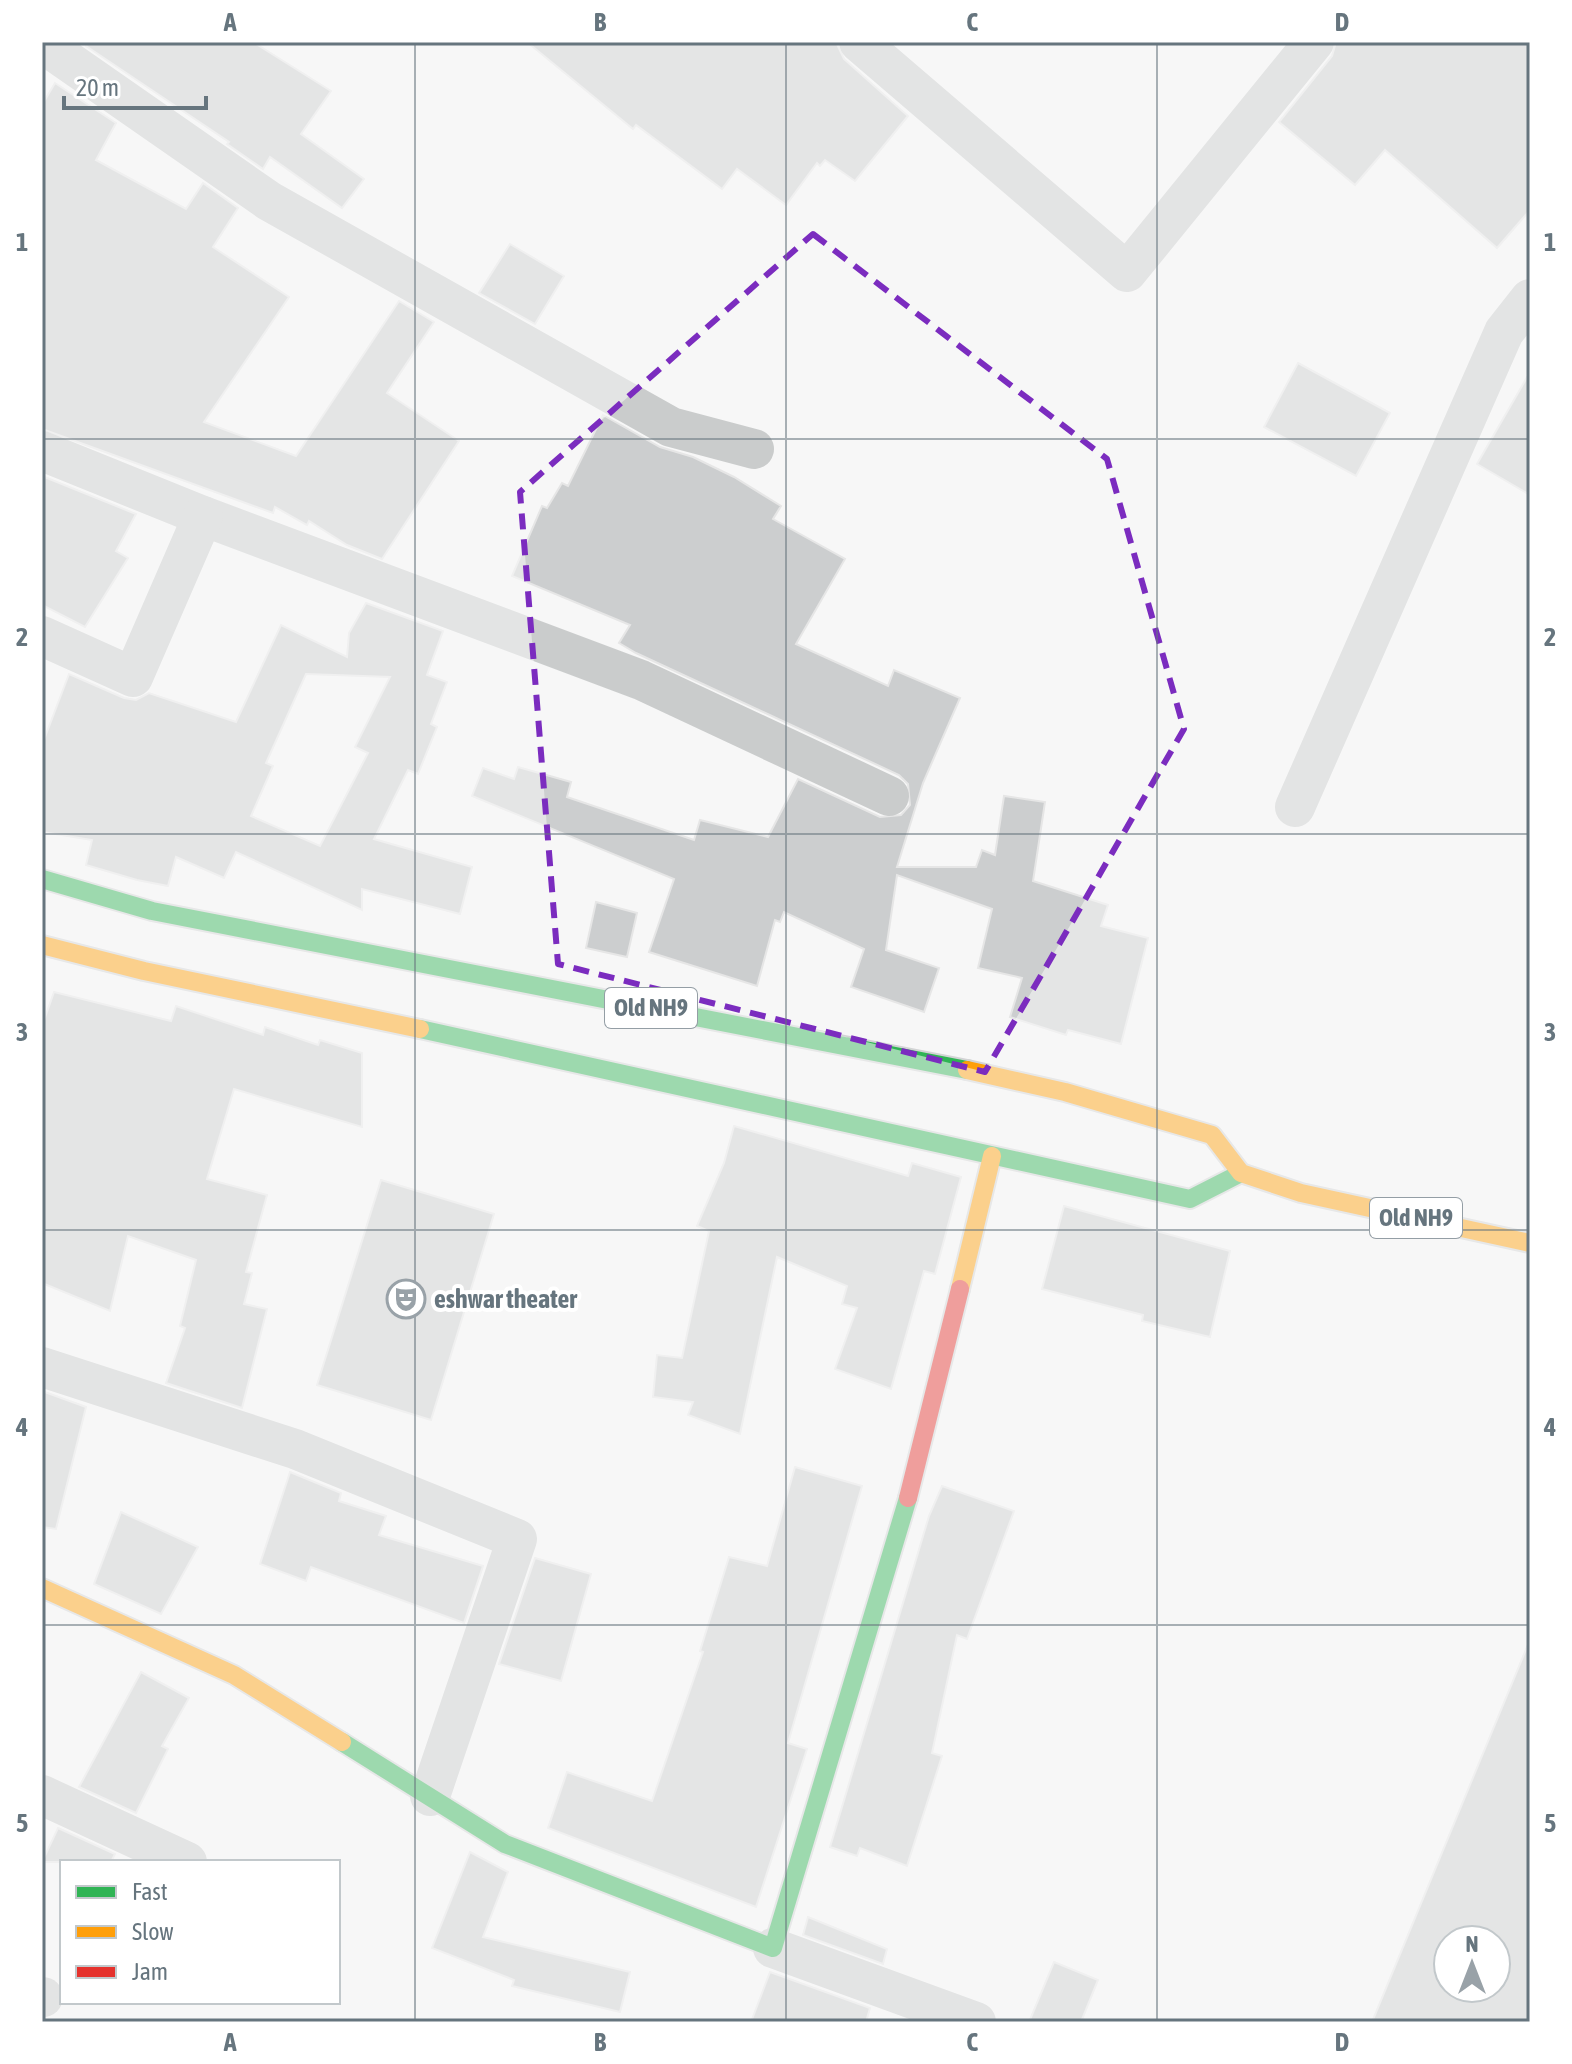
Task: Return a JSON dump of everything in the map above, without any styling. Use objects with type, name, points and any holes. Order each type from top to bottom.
[{"type":"main road","name":"Old NH9","points":[[42,879],[152,911],[921,1061],[1065,1092],[1212,1135],[1241,1173],[1301,1193],[1530,1243]]},
{"type":"main road","points":[[42,945],[144,971],[527,1051],[1190,1199],[1241,1173]]},
{"type":"main road","points":[[42,1588],[234,1675],[505,1844],[773,1948],[912,1485],[992,1156]]},
{"type":"street","points":[[859,42],[1127,272],[1314,42]]},
{"type":"street","points":[[42,43],[269,201],[671,427],[754,449]]},
{"type":"street","points":[[1295,807],[1517,340],[1530,299]]},
{"type":"street","points":[[42,451],[203,516],[641,680],[889,796]]},
{"type":"street","points":[[42,636],[133,677],[203,516]]},
{"type":"street","points":[[42,1367],[295,1449],[517,1539],[430,1796]]},
{"type":"street","points":[[42,1795],[183,1860]]},
{"type":"street","points":[[773,1948],[976,2022]]},
{"type":"highlighted area","points":[[813,234],[1107,459],[1184,729],[985,1072],[558,964],[520,492]]},
{"type":"building","points":[[88,42],[253,42],[331,91],[301,134],[364,179],[342,208],[270,157],[263,169],[227,144],[229,142],[86,46]]},
{"type":"building","points":[[527,42],[836,42],[844,59],[908,116],[855,181],[825,160],[820,166],[817,163],[786,205],[737,169],[722,189],[636,125],[633,129]]},
{"type":"building","points":[[1336,42],[1530,42],[1530,210],[1497,248],[1385,150],[1355,185],[1279,122],[1332,56]]},
{"type":"building","points":[[55,83],[116,123],[96,160],[186,209],[203,183],[238,208],[213,247],[289,297],[204,422],[296,456],[399,301],[434,322],[387,393],[459,441],[382,559],[347,545],[309,521],[307,525],[275,507],[273,513],[42,429],[42,105]]},
{"type":"building","points":[[510,244],[564,276],[535,324],[479,293]]},
{"type":"building","points":[[1298,363],[1390,413],[1356,476],[1264,427]]},
{"type":"building","points":[[1530,372],[1530,495],[1477,464]]},
{"type":"building","points":[[603,415],[660,447],[693,457],[734,477],[781,506],[773,519],[845,559],[796,644],[888,686],[894,670],[960,698],[923,783],[897,867],[976,867],[982,850],[995,855],[1004,796],[1045,802],[1033,881],[1108,905],[1101,926],[1148,938],[1121,1044],[1068,1030],[1066,1035],[1010,1017],[1022,978],[978,968],[992,909],[897,875],[886,950],[939,968],[924,1012],[851,987],[864,949],[784,912],[780,922],[775,920],[757,986],[649,952],[674,879],[472,796],[483,768],[514,779],[518,767],[571,782],[567,797],[694,840],[700,820],[768,837],[798,779],[880,817],[901,815],[910,805],[908,784],[899,775],[636,653],[619,643],[630,625],[512,576],[542,506],[547,508],[562,483],[568,486]]},
{"type":"building","points":[[42,476],[136,514],[116,551],[128,558],[85,627],[42,605]]},
{"type":"building","points":[[366,603],[443,631],[427,675],[447,682],[431,724],[437,727],[418,774],[408,770],[374,839],[472,867],[460,914],[362,889],[362,910],[236,852],[224,878],[176,857],[168,886],[137,880],[86,865],[92,840],[42,832],[42,745],[69,674],[124,698],[136,700],[149,693],[236,722],[281,625],[347,657],[349,633]],"holes":[[[306,674],[390,677],[355,747],[368,753],[320,846],[251,816],[273,766],[266,763]]]},
{"type":"building","points":[[596,902],[637,913],[627,957],[586,948]]},
{"type":"building","points":[[54,992],[171,1021],[176,1006],[263,1035],[265,1027],[318,1045],[320,1040],[362,1053],[362,1127],[234,1089],[207,1179],[267,1195],[246,1272],[252,1273],[244,1304],[267,1309],[242,1408],[166,1383],[185,1328],[180,1326],[196,1260],[128,1236],[110,1311],[42,1283],[42,1026]]},
{"type":"building","points":[[734,1126],[908,1176],[912,1163],[961,1177],[935,1274],[924,1271],[891,1389],[835,1369],[857,1308],[842,1304],[847,1286],[777,1257],[740,1434],[688,1415],[693,1402],[653,1397],[657,1355],[682,1358],[709,1231],[697,1226],[724,1163]]},
{"type":"building","name":"eshwar theater","points":[[381,1180],[494,1214],[431,1420],[317,1385]]},
{"type":"building","points":[[1064,1206],[1230,1251],[1210,1337],[1142,1321],[1143,1315],[1042,1289]]},
{"type":"building","points":[[42,1391],[86,1407],[56,1529],[42,1527]]},
{"type":"building","points":[[795,1467],[862,1486],[788,1743],[807,1749],[756,1907],[548,1828],[567,1772],[652,1801],[703,1652],[700,1651],[729,1557],[767,1566]]},
{"type":"building","points":[[290,1472],[341,1493],[339,1501],[386,1516],[379,1535],[483,1566],[464,1623],[311,1567],[306,1581],[260,1564]]},
{"type":"building","points":[[942,1486],[1014,1511],[967,1639],[957,1635],[932,1753],[942,1756],[907,1866],[860,1848],[857,1856],[830,1847],[929,1516]]},
{"type":"building","points":[[121,1512],[198,1547],[161,1614],[94,1584]]},
{"type":"building","points":[[535,1558],[591,1574],[561,1681],[499,1664]]},
{"type":"building","points":[[1529,1642],[1530,2022],[1372,2022]]},
{"type":"building","points":[[141,1672],[189,1698],[162,1746],[168,1749],[136,1813],[79,1787]]},
{"type":"building","points":[[58,1828],[115,1854],[112,1860],[42,1862]]},
{"type":"building","points":[[470,1852],[508,1872],[483,1937],[630,1972],[620,2012],[512,1986],[514,1980],[432,1948]]},
{"type":"building","points":[[808,1917],[887,1949],[883,1964],[803,1935]]},
{"type":"building","points":[[1054,1962],[1098,1980],[1081,2022],[1029,2022]]},
{"type":"building","points":[[770,1972],[870,2008],[866,2022],[751,2022]]},
{"type":"traffic: fast","points":[[42,879],[152,911],[967,1070]]},
{"type":"traffic: fast","points":[[420,1029],[1190,1199],[1241,1173]]},
{"type":"traffic: fast","points":[[342,1742],[505,1844],[773,1948],[908,1498]]},
{"type":"traffic: slow","points":[[42,945],[144,971],[420,1029]]},
{"type":"traffic: slow","points":[[967,1070],[1065,1092],[1212,1135],[1241,1173],[1301,1193],[1530,1243]]},
{"type":"traffic: slow","points":[[960,1289],[992,1156]]},
{"type":"traffic: slow","points":[[42,1588],[234,1675],[342,1742]]},
{"type":"traffic: jam","points":[[908,1498],[960,1289]]},
{"type":"place","name":"eshwar theater","points":[[406,1299]]}]
